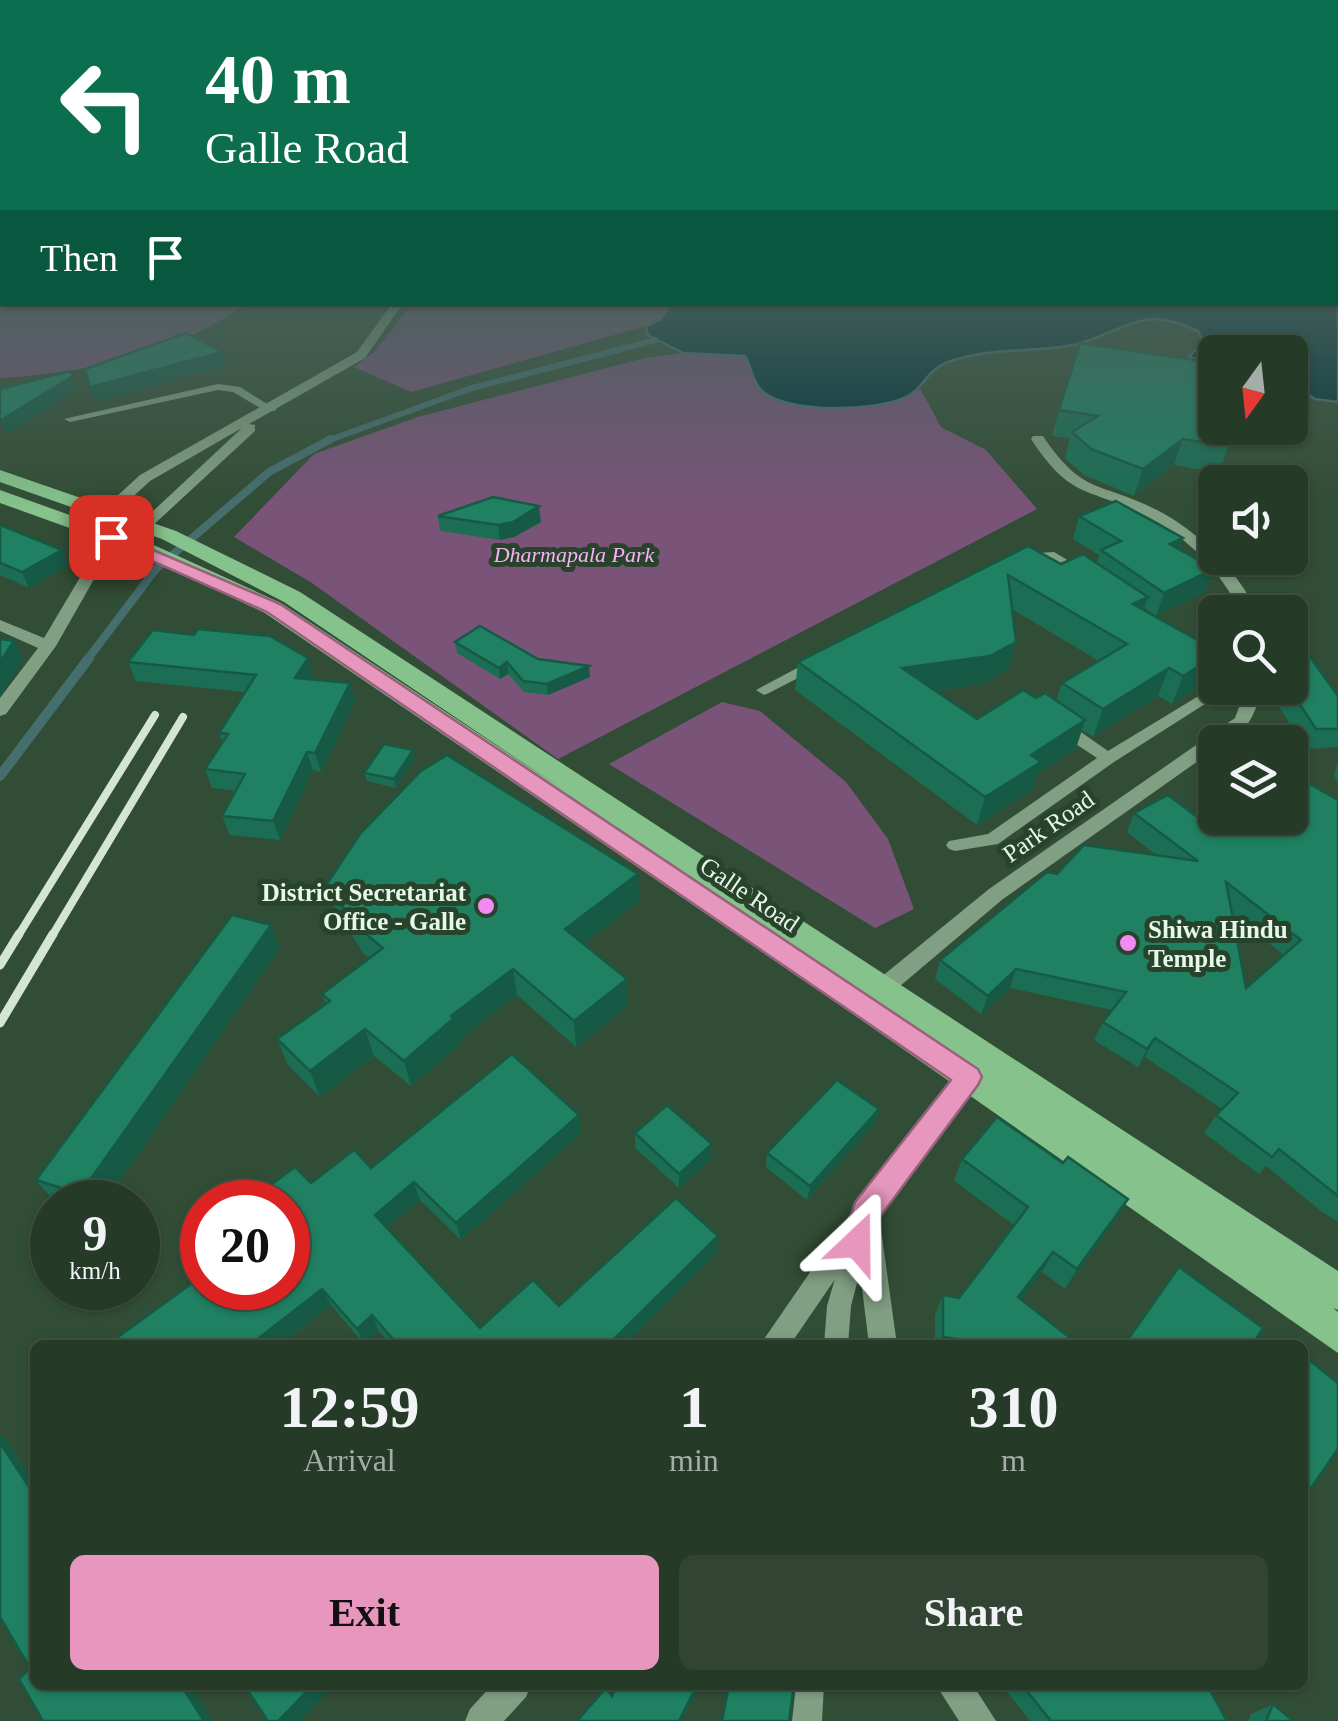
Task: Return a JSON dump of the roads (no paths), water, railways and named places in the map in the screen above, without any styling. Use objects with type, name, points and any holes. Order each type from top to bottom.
[{"type":"highway","name":"Galle Road","points":[[0,476],[179,540],[274,608],[873,996],[1338,1334]]},
{"type":"highway","name":"Galle Road","points":[[0,496],[158,554],[209,565]]},
{"type":"highway","points":[[108,512],[111,537],[141,525]]},
{"type":"highway","name":"Galle Road","points":[[977,1068],[1338,1292]]},
{"type":"street","points":[[108,512],[144,478],[214,436],[270,410],[361,355],[367,347]]},
{"type":"street","points":[[141,525],[270,410]]},
{"type":"street","points":[[1038,439],[1077,488],[1152,513],[1206,553],[1237,595]]},
{"type":"street","points":[[0,710],[48,646],[111,537]]},
{"type":"street","points":[[0,625],[48,646]]},
{"type":"street","name":"Park Road","points":[[873,996],[996,894],[1243,720],[1248,705]]},
{"type":"street","points":[[777,1340],[866,1212],[977,1068]]},
{"type":"street","points":[[866,1212],[882,1340]]},
{"type":"street","points":[[482,1721],[510,1690]]},
{"type":"street","points":[[957,1690],[979,1721]]},
{"type":"lane","points":[[70,419],[218,387],[236,389],[270,410]]},
{"type":"lane","points":[[1011,564],[1028,555],[1054,556],[1101,588]]},
{"type":"lane","points":[[764,690],[835,654]]},
{"type":"lane","points":[[955,845],[992,840],[1108,758],[1198,703]]},
{"type":"lane","points":[[1051,720],[1108,758]]},
{"type":"lane","points":[[836,1340],[839,1306],[866,1212]]},
{"type":"lane","points":[[808,1721],[810,1690]]},
{"type":"water","points":[[672,347],[1055,347],[996,352],[951,361],[935,369],[904,398],[853,408],[810,407],[774,398],[759,388],[745,356],[683,353]]},
{"type":"water","points":[[1308,347],[1338,347],[1338,402],[1308,395]]},
{"type":"waterway","points":[[328,440],[472,388],[628,347]]},
{"type":"waterway","points":[[87,660],[156,569],[269,472],[328,440]]},
{"type":"waterway","points":[[324,442],[328,440]]},
{"type":"waterway","points":[[0,776],[89,658]]},
{"type":"railway","points":[[18,936],[155,715]]},
{"type":"railway","points":[[52,936],[183,717]]},
{"type":"railway","points":[[0,965],[19,934]]},
{"type":"railway","points":[[0,1023],[53,934]]},
{"type":"place","name":"District Secretariat Office - Galle","points":[[486,906]]},
{"type":"place","name":"Shiwa Hindu Temple","points":[[1128,943]]},
{"type":"park label","name":"Dharmapala Park","points":[[574,554]]}]
